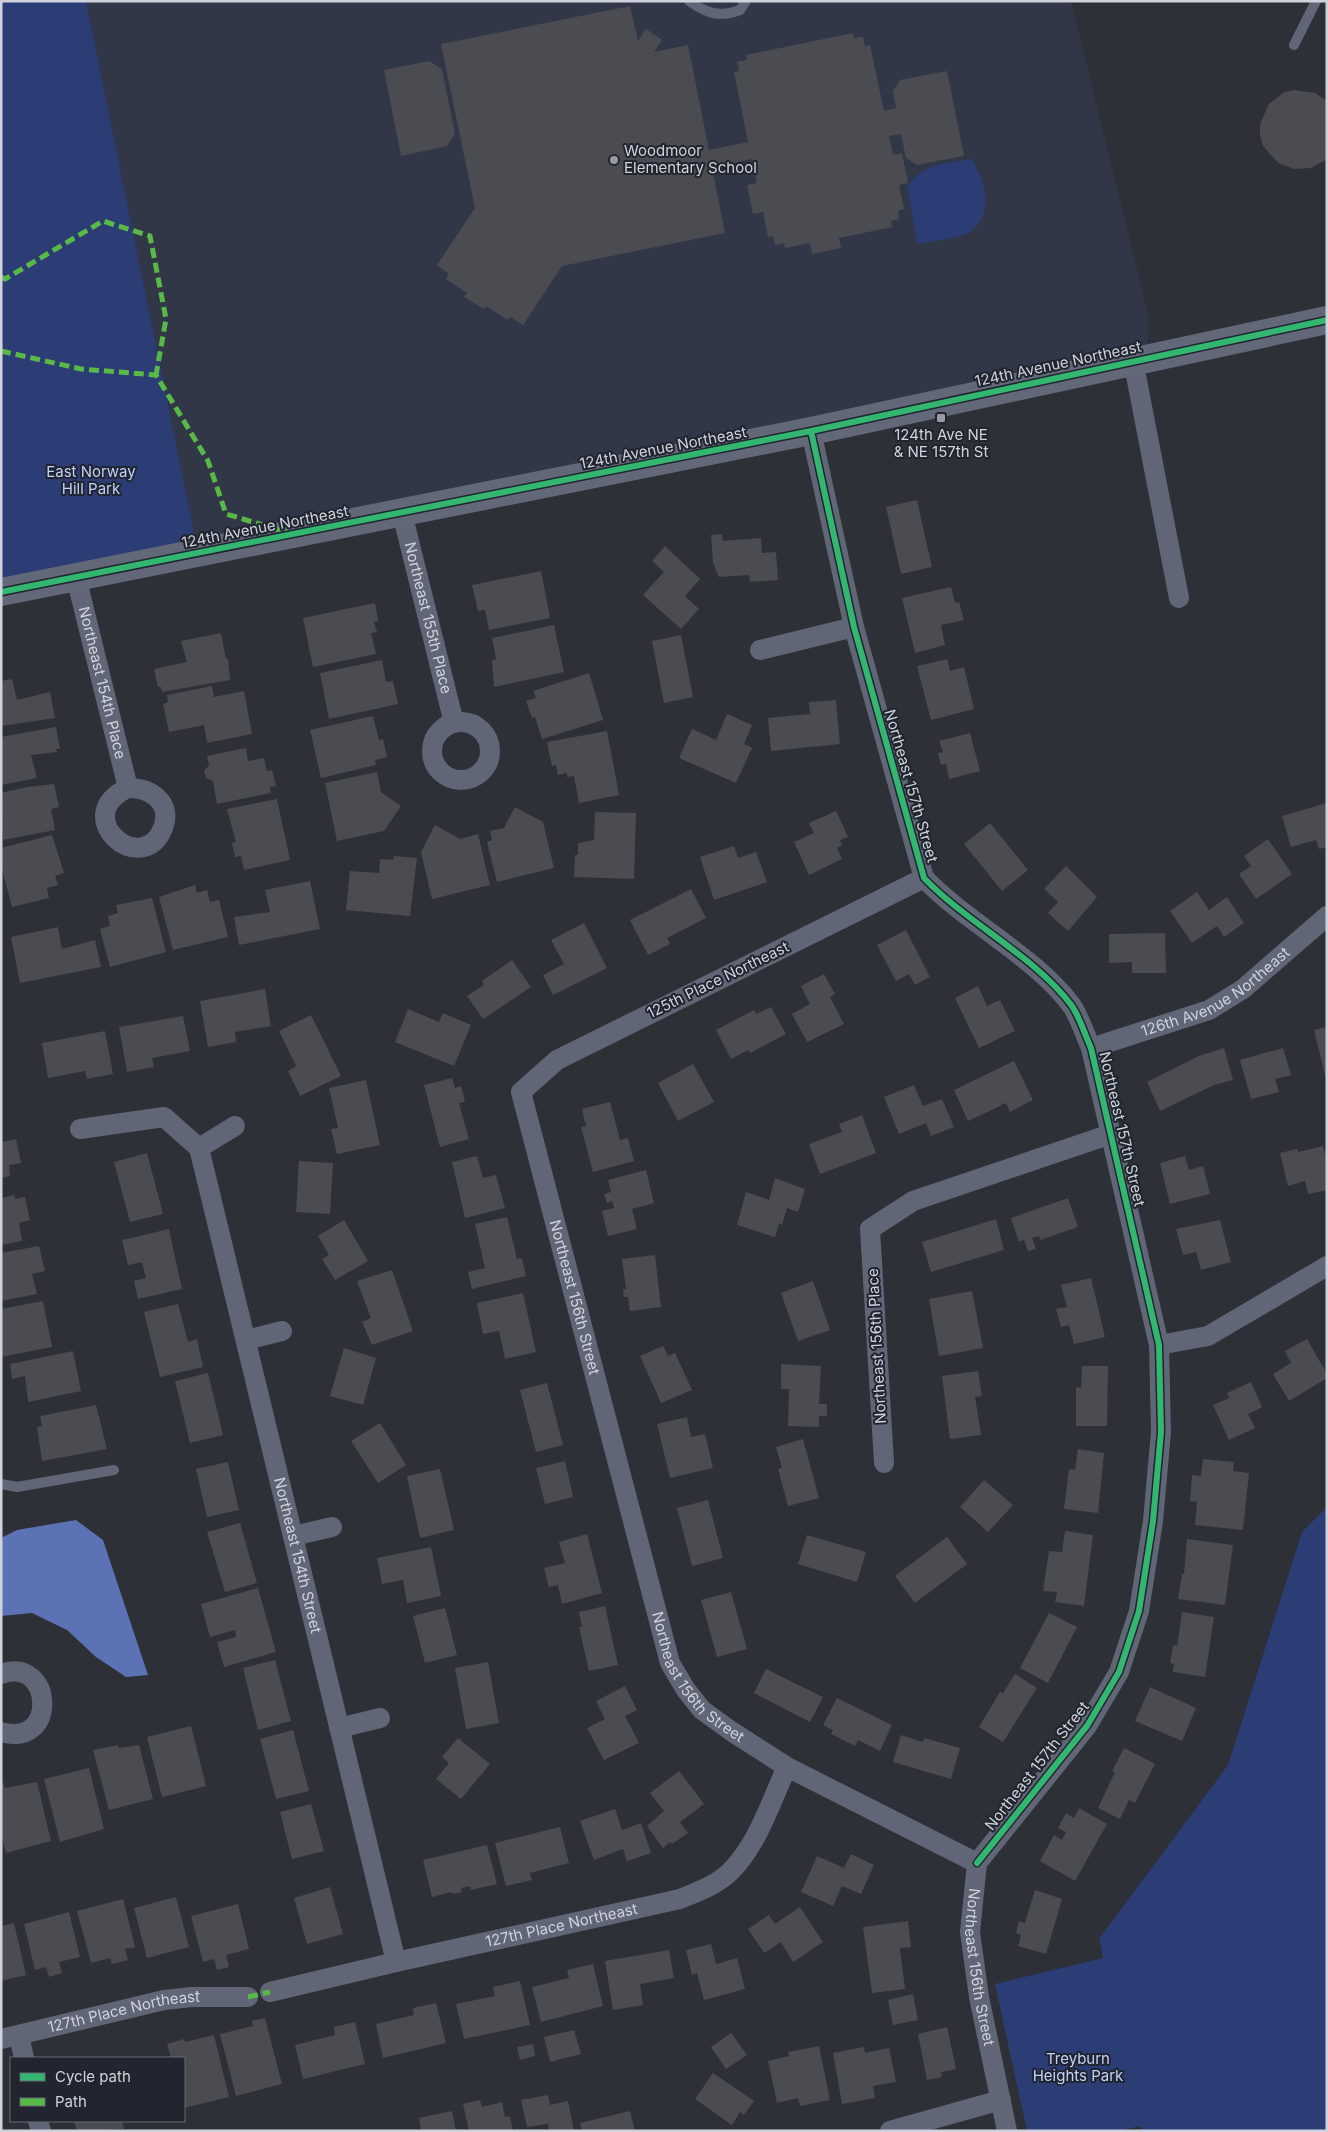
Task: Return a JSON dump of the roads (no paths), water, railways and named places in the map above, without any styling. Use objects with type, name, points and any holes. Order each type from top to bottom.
[{"type":"street","name":"124th Avenue Northeast","points":[[1,592],[812,431],[1134,360],[1327,320]]},
{"type":"street","points":[[1134,360],[1179,598]]},
{"type":"street","name":"Northeast 157th Street","points":[[812,431],[854,626],[924,878],[942,897],[1045,978],[1072,1007],[1091,1048],[1159,1345],[1161,1432],[1153,1521],[1139,1611],[1119,1672],[1087,1726],[977,1863]]},
{"type":"street","name":"Northeast 155th Place","points":[[402,513],[454,723]]},
{"type":"street","name":"Northeast 154th Place","points":[[76,577],[128,788]]},
{"type":"street","points":[[760,650],[854,626]]},
{"type":"street","name":"125th Place Northeast","points":[[521,1092],[557,1060],[924,878]]},
{"type":"street","name":"126th Avenue Northeast","points":[[1091,1048],[1209,1010],[1243,989],[1327,916]]},
{"type":"street","name":"Northeast 156th Street","points":[[521,1092],[670,1664],[686,1690],[702,1710],[787,1767],[977,1863],[970,1932],[979,1997],[1007,2131]]},
{"type":"street","points":[[80,1129],[164,1117],[199,1148],[235,1126]]},
{"type":"street","name":"Northeast 156th Place","points":[[884,1463],[870,1229],[913,1201],[1111,1134]]},
{"type":"street","name":"Northeast 154th Street","points":[[199,1148],[396,1962]]},
{"type":"street","points":[[1159,1345],[1208,1336],[1327,1266]]},
{"type":"street","points":[[246,1340],[282,1331]]},
{"type":"street","points":[[293,1536],[332,1526]]},
{"type":"street","points":[[1,1674],[14,1672],[24,1674],[33,1680],[40,1687],[44,1706],[36,1724],[28,1730],[19,1734],[1,1732]]},
{"type":"street","points":[[340,1728],[380,1718]]},
{"type":"street","name":"127th Place Northeast","points":[[270,1992],[680,1899],[709,1887],[730,1872],[747,1852],[787,1767]]},
{"type":"street","name":"127th Place Northeast","points":[[10,2037],[164,2000],[192,1997],[248,1997]]},
{"type":"street","points":[[10,2037],[23,2057]]},
{"type":"street","points":[[890,2131],[1001,2100]]},
{"type":"lane","points":[[689,1],[704,12],[717,15],[740,10],[746,1]]},
{"type":"lane","points":[[1294,45],[1316,1]]},
{"type":"lane","points":[[1,1484],[17,1487],[114,1470]]},
{"type":"place","name":"Woodmoor Elementary School","points":[[614,160]]},
{"type":"place","name":"124th Ave NE & NE 157th St","points":[[941,418]]},
{"type":"park label","name":"East Norway Hill Park","points":[[91,480]]},
{"type":"park label","name":"Treyburn Heights Park","points":[[1078,2068]]}]
